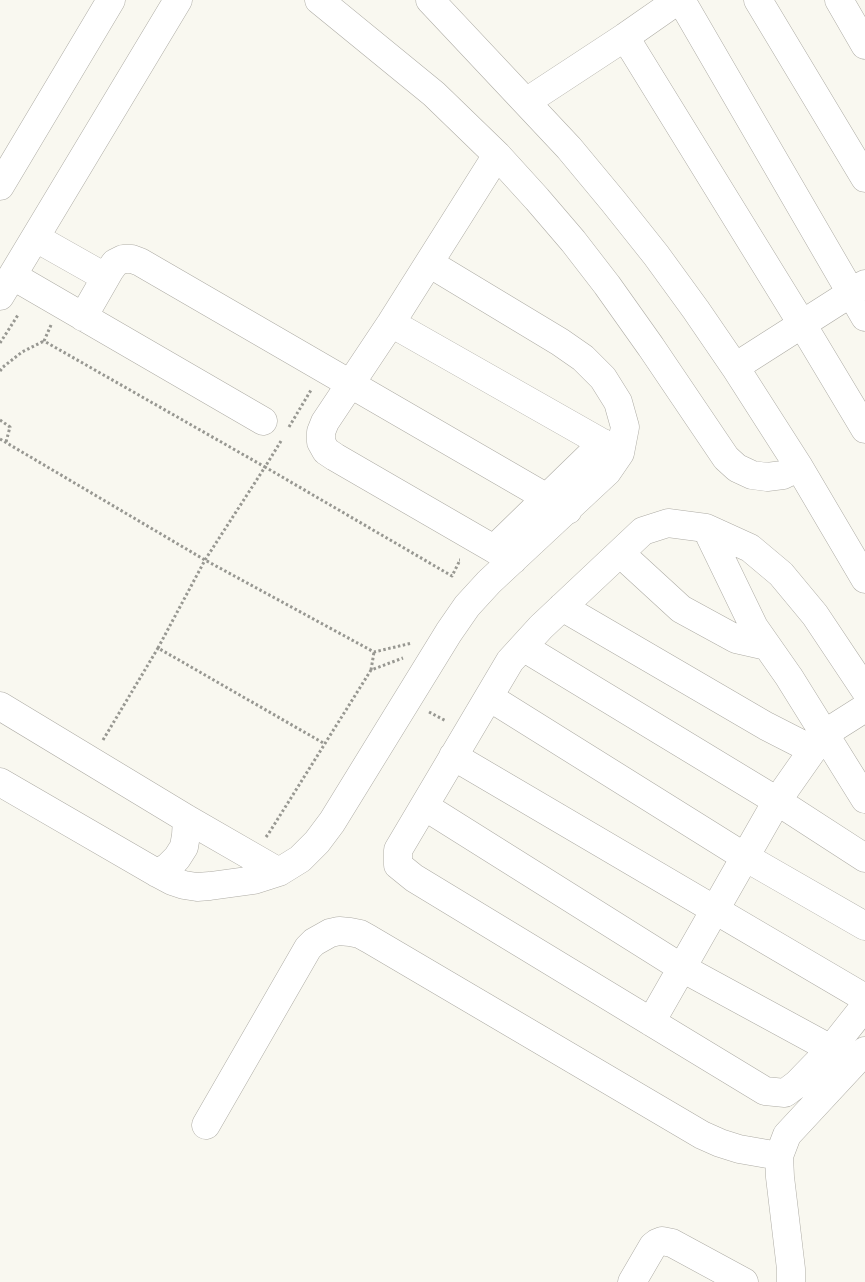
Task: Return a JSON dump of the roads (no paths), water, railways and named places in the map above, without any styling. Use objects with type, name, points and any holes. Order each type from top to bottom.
[{"type":"lane","points":[[0,186],[111,0]]},
{"type":"lane","points":[[178,0],[36,238],[11,294],[83,317],[263,421]]},
{"type":"lane","points":[[319,0],[434,94],[497,154],[537,199],[567,234],[652,347],[726,458],[737,468],[752,475],[767,477],[783,475],[799,467]]},
{"type":"lane","points":[[430,0],[594,178],[656,255],[735,367],[799,467],[865,579]]},
{"type":"lane","points":[[526,102],[679,0],[858,289],[865,317]]},
{"type":"lane","points":[[758,0],[865,178]]},
{"type":"lane","points":[[840,0],[865,44]]},
{"type":"lane","points":[[625,37],[865,429]]},
{"type":"lane","points":[[497,154],[392,324],[325,422],[321,432],[322,442],[326,451],[503,555]]},
{"type":"lane","points":[[36,238],[106,277]]},
{"type":"lane","points":[[83,317],[115,263],[123,259],[132,259],[140,262],[557,504]]},
{"type":"lane","points":[[0,782],[157,873],[184,885],[197,887],[254,880],[279,872],[300,859],[317,842],[332,822],[406,701],[422,652],[449,632],[467,606],[489,582],[503,555],[612,448],[625,427],[618,402],[603,378],[583,358],[560,342],[428,263]]},
{"type":"lane","points":[[735,367],[858,289]]},
{"type":"lane","points":[[392,324],[612,448]]},
{"type":"lane","points":[[865,690],[815,615],[781,574],[750,548],[706,528],[668,523],[643,531],[541,627],[510,661],[398,850],[398,865],[414,878],[765,1091],[784,1093],[797,1084],[831,1049],[865,1006]]},
{"type":"lane","points":[[706,528],[754,627],[789,677],[819,742],[865,800]]},
{"type":"lane","points":[[620,553],[681,609],[736,638],[767,646]]},
{"type":"lane","points":[[562,607],[766,726],[819,742]]},
{"type":"lane","points":[[523,647],[777,800],[865,858]]},
{"type":"lane","points":[[489,697],[745,857],[865,926]]},
{"type":"lane","points":[[0,706],[279,872]]},
{"type":"lane","points":[[651,1022],[777,800],[819,742],[865,708]]},
{"type":"lane","points":[[453,756],[865,998]]},
{"type":"lane","points":[[424,806],[682,968],[831,1049]]},
{"type":"lane","points":[[157,873],[168,867],[184,847],[187,819]]},
{"type":"lane","points":[[206,1125],[308,948],[314,942],[330,933],[340,931],[360,934],[369,939],[702,1135],[740,1149],[779,1156]]},
{"type":"lane","points":[[791,1282],[779,1156],[787,1135],[865,1051]]},
{"type":"lane","points":[[632,1282],[653,1246],[662,1241],[672,1242],[744,1282]]}]
